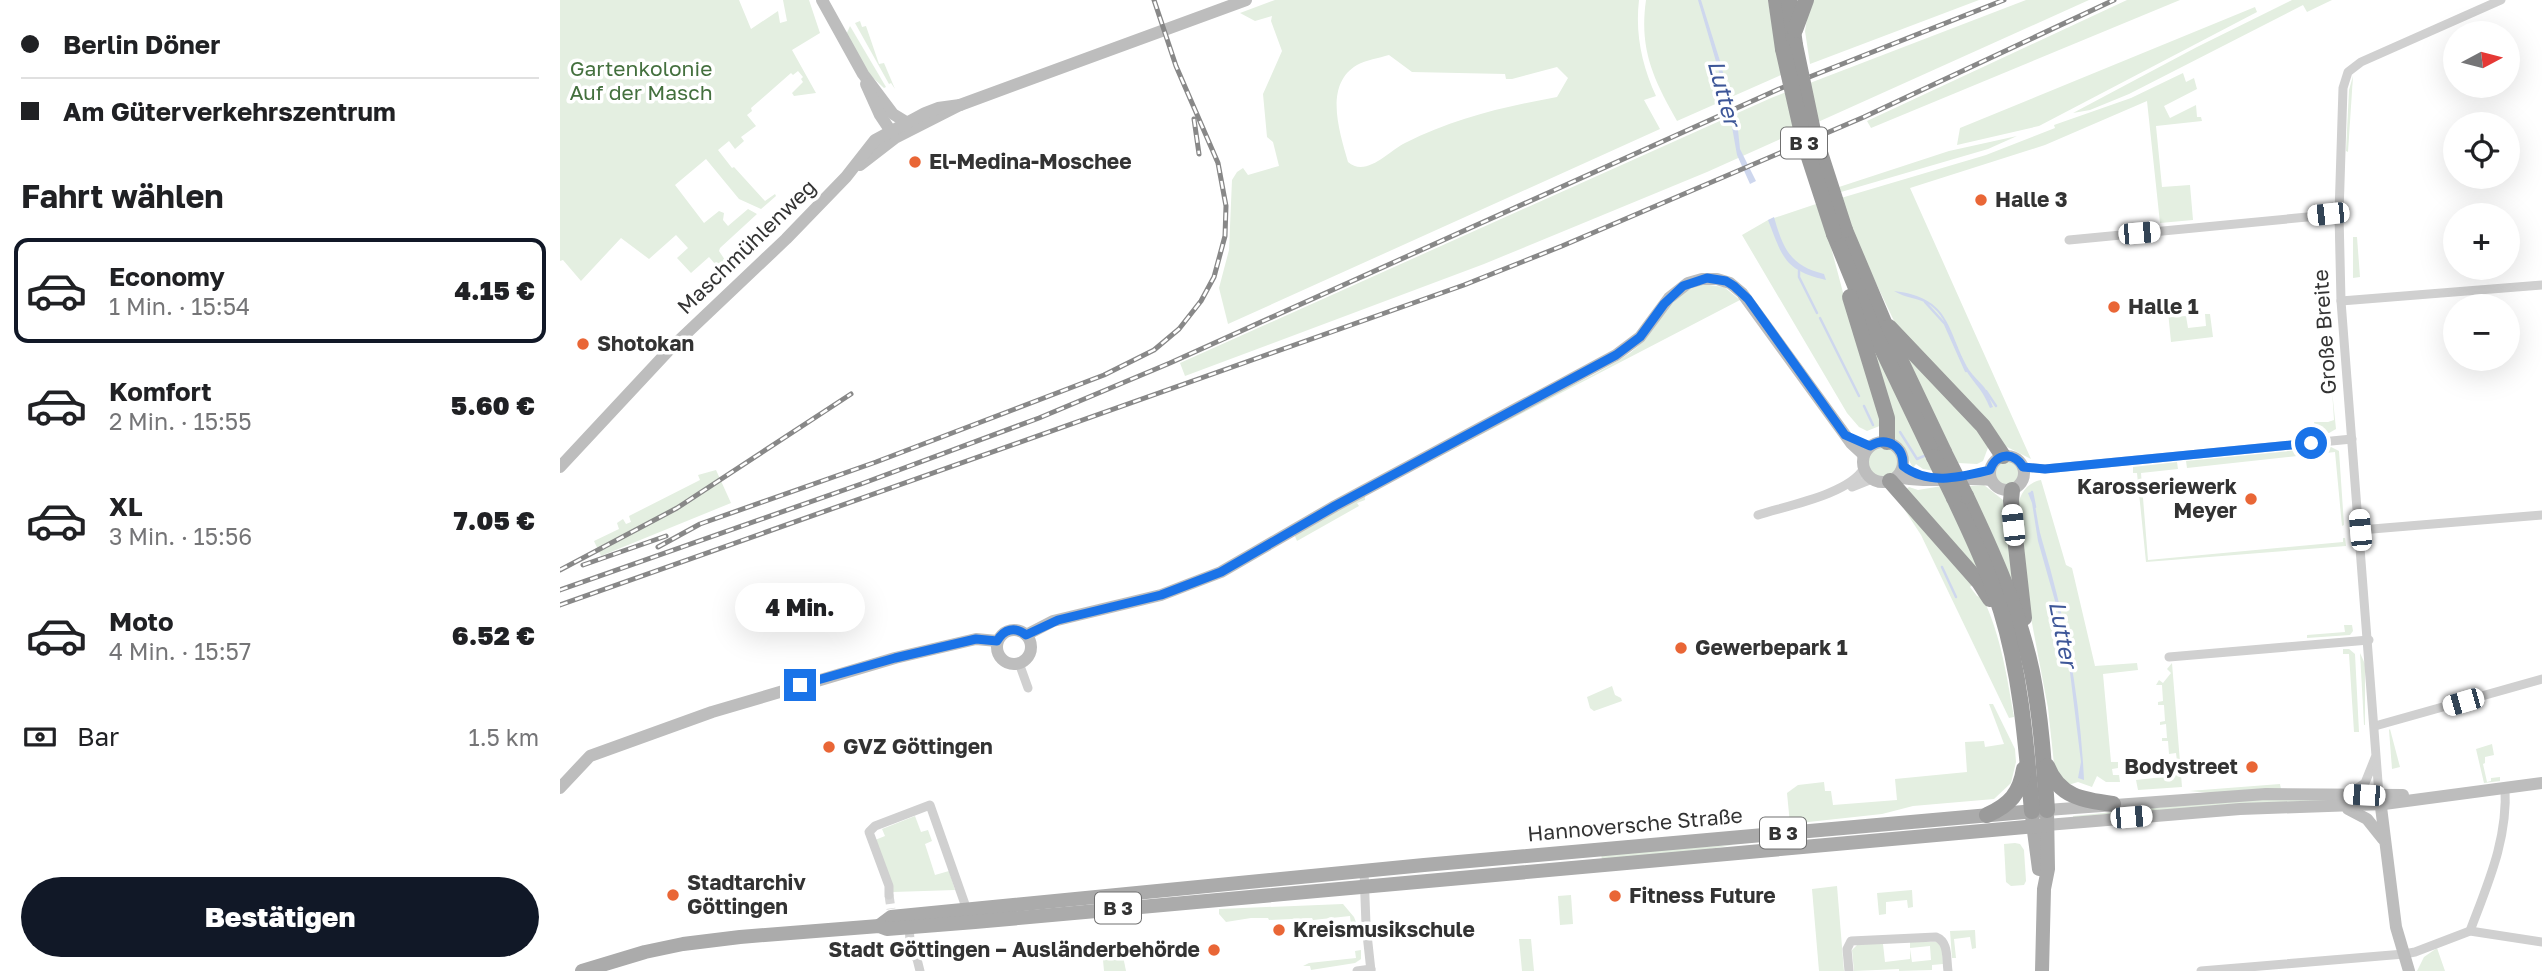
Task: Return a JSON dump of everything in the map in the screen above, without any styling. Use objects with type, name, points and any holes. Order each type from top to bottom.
[{"type":"highway","name":"B 3","points":[[1776,0],[1791,43],[1839,232],[1842,257],[1863,306],[2002,574],[2030,662],[2034,751],[2015,797],[2004,807],[1987,815]]},
{"type":"highway","name":"B 3","points":[[1788,0],[1791,43]]},
{"type":"highway","points":[[1791,43],[1805,0]]},
{"type":"highway","name":"B 3","points":[[1839,232],[1897,353],[1939,455]]},
{"type":"highway","points":[[1842,257],[1858,327],[1887,418],[1887,442]]},
{"type":"highway","name":"B 3","points":[[1863,306],[1897,353]]},
{"type":"highway","points":[[1881,318],[1983,426],[2003,456]]},
{"type":"highway","points":[[1897,475],[1979,582],[2005,625]]},
{"type":"highway","points":[[2012,490],[2011,501],[2030,662]]},
{"type":"highway","name":"B 3","points":[[1960,497],[2005,625],[2021,705],[2034,751]]},
{"type":"highway","points":[[2034,751],[2066,793],[2080,799],[2113,804]]},
{"type":"highway","points":[[2034,751],[2040,818]]},
{"type":"main road","name":"Hannoversche Straße","points":[[971,916],[1362,871],[1987,815],[2040,818]]},
{"type":"main road","name":"Hannoversche Straße","points":[[971,916],[1362,887],[2040,818]]},
{"type":"main road","points":[[2040,818],[2039,869],[2044,889],[2042,971]]},
{"type":"main road","name":"B 3","points":[[879,926],[891,913],[910,925]]},
{"type":"main road","name":"B 3","points":[[582,971],[601,968],[655,949],[707,940],[879,926],[887,929],[971,916]]},
{"type":"street","points":[[822,0],[863,74],[893,114],[910,125]]},
{"type":"street","name":"Maschmühlenweg","points":[[560,467],[671,348],[892,134],[960,105],[1246,0]]},
{"type":"street","name":"Große Breite","points":[[2382,800],[2380,766],[2376,757],[2342,301],[2339,214],[2343,88],[2348,72],[2361,62],[2501,0]]},
{"type":"street","points":[[863,74],[869,92],[892,134]]},
{"type":"street","points":[[2069,240],[2339,214]]},
{"type":"street","points":[[1026,635],[1058,620],[1170,592],[1232,567],[1322,514],[1623,351],[1645,332],[1674,293],[1697,280],[1722,280],[1742,293],[1806,377],[1845,435],[1867,450]]},
{"type":"street","points":[[2342,301],[2542,285]]},
{"type":"street","points":[[2024,471],[2352,439]]},
{"type":"street","points":[[1867,450],[1887,442],[1898,448],[1903,460],[1897,475]]},
{"type":"street","points":[[1867,450],[1868,474]]},
{"type":"street","points":[[2003,456],[2015,458],[2024,471],[2019,486],[2012,490],[1999,489],[1990,475],[1994,461],[2003,456]]},
{"type":"street","points":[[1868,474],[1881,482],[1897,475],[1919,481],[1990,475]]},
{"type":"street","points":[[1758,515],[1830,492],[1868,474]]},
{"type":"street","points":[[2360,530],[2542,515]]},
{"type":"street","points":[[1012,629],[1026,635],[1030,641],[1030,652],[1026,659],[1019,663],[1007,662],[1000,657],[997,641],[1002,635],[1012,629]]},
{"type":"street","points":[[560,788],[590,756],[704,715],[895,658],[976,639],[997,641]]},
{"type":"street","points":[[2169,657],[2369,640]]},
{"type":"street","points":[[1019,663],[1028,688]]},
{"type":"street","points":[[2375,726],[2542,679]]},
{"type":"street","points":[[2376,757],[2365,783],[2342,800],[2367,818],[2377,828],[2385,843]]},
{"type":"street","name":"Hannoversche Straße","points":[[2040,818],[2113,804],[2266,794],[2382,800],[2415,794],[2434,797],[2542,783]]},
{"type":"street","points":[[2470,931],[2500,847],[2506,810],[2505,787]]},
{"type":"street","name":"Hannoversche Straße","points":[[2040,818],[2241,809],[2342,800]]},
{"type":"street","points":[[2382,800],[2396,927],[2409,971]]},
{"type":"street","points":[[890,895],[869,832],[875,826],[930,805],[971,916]]},
{"type":"street","points":[[1357,971],[1371,970],[1363,916],[1362,871]]},
{"type":"street","points":[[910,925],[910,942],[920,971]]},
{"type":"street","points":[[2201,971],[2415,953],[2470,931],[2542,942]]},
{"type":"street","points":[[1849,971],[1847,949],[1851,941],[1936,937],[1942,939],[1945,944],[1948,971]]},
{"type":"green space","name":"Gartenkolonie Auf der Masch","points":[[560,0],[739,0],[751,29],[778,11],[780,23],[787,21],[783,0],[809,0],[820,33],[792,50],[816,93],[794,96],[792,93],[803,82],[803,77],[798,71],[793,75],[791,73],[751,108],[752,111],[747,115],[756,126],[741,137],[744,141],[735,149],[729,141],[718,150],[765,201],[775,194],[776,196],[761,209],[739,199],[706,159],[675,185],[704,223],[719,211],[724,213],[723,220],[728,226],[748,209],[757,214],[720,248],[719,251],[733,272],[709,295],[697,288],[701,285],[704,288],[722,272],[709,257],[691,273],[677,258],[688,248],[676,235],[649,259],[621,238],[581,281],[563,260],[560,261]]},
{"type":"green space","points":[[1275,0],[1639,0],[1641,49],[1656,96],[1644,100],[1660,129],[1228,324],[1219,288],[1229,250],[1232,180],[1243,168],[1248,175],[1279,166],[1273,142],[1267,137],[1263,94],[1282,51],[1271,21],[1272,16],[1255,21],[1240,13]],"holes":[[[1389,55],[1412,72],[1505,74],[1506,79],[1512,79],[1557,67],[1568,78],[1557,97],[1461,120],[1405,143],[1370,165],[1362,167],[1348,162],[1337,110],[1340,85],[1347,74],[1361,63]]]},
{"type":"green space","points":[[1646,0],[1768,0],[1781,75],[1677,121],[1661,91],[1646,49]]},
{"type":"green space","points":[[1810,0],[1979,0],[1810,64],[1805,31]]},
{"type":"green space","points":[[2026,0],[2089,0],[1707,172],[1484,264],[1185,376],[1180,363],[1771,98]]},
{"type":"green space","points":[[2127,0],[2180,0],[1871,128],[1867,121]]},
{"type":"green space","points":[[2292,0],[2332,0],[2307,12],[2303,5],[2129,94],[2090,110],[2073,113],[2197,47]]},
{"type":"green space","points":[[2255,7],[2257,12],[2039,126],[1957,145],[1960,128]]},
{"type":"green space","points":[[860,21],[862,27],[866,26],[879,64],[884,63],[895,89],[889,84],[855,23]]},
{"type":"green space","points":[[850,26],[886,87],[870,75],[846,35]]},
{"type":"green space","points":[[2183,73],[2186,82],[2194,78],[2197,89],[2164,106],[2170,118],[2196,105],[2197,117],[2201,117],[2202,121],[2156,126],[2162,187],[2190,185],[2193,220],[2160,223],[2147,101],[2045,145],[1910,188],[2031,459],[2005,446],[1895,323],[1854,237],[1841,198],[1986,155],[2055,128],[2054,125],[2131,98]]},
{"type":"green space","points":[[2353,76],[2348,152],[2349,90]]},
{"type":"green space","points":[[2017,136],[1988,149],[1841,192],[1839,187],[1949,151]]},
{"type":"green space","points":[[1816,204],[1828,236],[1858,349],[1882,425],[1867,431],[1859,427],[1847,413],[1742,235],[1768,220]]},
{"type":"green space","points":[[2353,237],[2357,237],[2360,277],[2353,278]]},
{"type":"green space","points":[[1702,284],[1724,287],[1740,300],[1368,494],[1617,362],[1640,345],[1680,296]]},
{"type":"green space","points":[[2170,300],[2172,317],[2186,316],[2188,328],[2206,326],[2205,314],[2210,314],[2213,337],[2171,342],[2167,301]]},
{"type":"green space","points":[[1860,314],[1935,471],[1923,469],[1916,464],[1913,468],[1903,449],[1891,439]]},
{"type":"green space","points":[[1901,347],[1982,431],[1989,445],[1983,461],[1977,464],[1958,463]]},
{"type":"green space","points":[[2332,390],[2336,429],[2329,433],[2316,434],[2314,422],[2334,420]]},
{"type":"green space","points":[[1883,446],[1894,451],[1899,462],[1894,473],[1883,478],[1872,473],[1867,462],[1872,451]]},
{"type":"green space","points":[[2331,447],[2339,451],[2342,526],[2335,452],[2187,468],[2186,461]]},
{"type":"green space","points":[[2007,461],[2015,465],[2019,473],[2015,481],[2007,485],[1999,481],[1995,473],[1999,465]]},
{"type":"green space","points":[[2177,462],[2178,469],[2141,473],[2148,560],[2343,542],[2343,538],[2346,546],[2146,562],[2137,473],[2133,473],[2133,467]]},
{"type":"green space","points":[[716,470],[731,503],[601,556],[594,541],[619,529],[617,523],[623,519],[626,524],[631,522],[629,516],[700,480],[698,475]]},
{"type":"green space","points":[[2041,480],[2066,565],[2072,568],[2095,666],[2137,663],[2138,670],[2103,674],[2111,762],[2118,762],[2118,768],[2112,769],[2113,775],[2119,775],[2120,782],[2106,782],[2097,776],[2092,787],[2078,782],[2068,785],[2054,764],[2048,708],[2028,602],[2017,510],[2024,491]]},
{"type":"green space","points":[[1984,485],[2003,500],[2017,593],[1969,486]]},
{"type":"green space","points":[[1942,486],[1986,586],[1904,491],[1909,487],[1918,490]]},
{"type":"green space","points":[[1365,495],[1365,500],[1357,503],[1359,506],[1297,541],[1294,534]]},
{"type":"green space","points":[[1897,498],[1973,584],[1970,587],[1977,596],[1983,598],[1999,642],[2014,717],[2009,718],[1921,535]]},
{"type":"green space","points":[[2344,625],[2352,625],[2353,631],[2350,635],[2307,638],[2307,635],[2345,632]]},
{"type":"green space","points":[[2343,649],[2349,649],[2355,654],[2359,732],[2354,732],[2349,654],[2343,654]]},
{"type":"green space","points":[[2360,653],[2365,664],[2365,725],[2364,725]]},
{"type":"green space","points":[[2172,663],[2182,787],[2138,790],[2136,780],[2172,776],[2172,770],[2178,769],[2176,753],[2169,754],[2168,741],[2162,741],[2162,738],[2167,738],[2166,724],[2160,725],[2160,722],[2165,721],[2164,705],[2158,705],[2158,702],[2163,701],[2162,685],[2156,685],[2159,680],[2163,683],[2171,673],[2167,669]]},
{"type":"green space","points":[[1612,686],[1615,695],[1622,701],[1594,711],[1590,708],[1587,697]]},
{"type":"green space","points":[[1989,704],[1993,704],[2015,749],[2016,762],[2011,783],[1994,799],[1913,806],[1882,814],[1790,824],[1787,793],[1798,785],[1824,782],[1825,791],[1831,791],[1833,805],[1897,800],[1895,779],[1967,772],[1965,742],[1984,741],[1985,747],[2004,744]]},
{"type":"green space","points":[[2389,730],[2400,767],[2392,769]]},
{"type":"green space","points":[[2492,744],[2494,755],[2485,757],[2483,764],[2487,782],[2491,781],[2491,778],[2500,777],[2500,781],[2484,783],[2476,749]]},
{"type":"green space","points":[[2280,784],[2281,789],[2212,793],[2189,791]]},
{"type":"green space","points":[[2258,798],[2354,799],[2073,818],[2073,816]]},
{"type":"green space","points":[[915,816],[921,832],[928,830],[932,841],[925,844],[935,875],[949,871],[955,890],[893,892],[875,840],[885,836],[882,829]]},
{"type":"green space","points":[[2004,844],[2020,844],[2024,850],[2026,881],[2024,885],[2011,886],[2006,882]]},
{"type":"green space","points":[[1733,845],[1686,853],[1602,860],[1601,854]]},
{"type":"green space","points":[[1837,886],[1844,971],[1819,971],[1812,889]]},
{"type":"green space","points":[[1912,890],[1913,907],[1908,908],[1907,900],[1886,902],[1886,914],[1879,915],[1877,893]]},
{"type":"green space","points":[[1571,895],[1573,924],[1560,925],[1558,896]]},
{"type":"green space","points":[[1343,904],[1357,925],[1351,925],[1350,916],[1313,920],[1251,918],[1226,922],[1219,914],[1219,909]]},
{"type":"green space","points":[[1975,930],[1976,948],[1972,949],[1970,937],[1954,939],[1956,958],[1952,958],[1950,931]]},
{"type":"green space","points":[[1519,939],[1531,939],[1534,971],[1522,971]]},
{"type":"green space","points":[[1910,942],[1937,942],[1942,946],[1943,964],[1932,965],[1932,970],[1854,971],[1852,950],[1858,944],[1883,944],[1885,962],[1910,959],[1910,949],[1912,962],[1931,960],[1930,946],[1910,948]]},
{"type":"green space","points":[[2437,948],[2445,971],[2417,971],[2424,957]]},
{"type":"green space","points":[[1361,950],[1361,959],[1355,963],[1311,970],[1310,966],[1303,966],[1356,958],[1355,951]]},
{"type":"green space","points":[[1123,956],[1126,971],[1104,971],[1103,960]]},
{"type":"water","points":[[1698,0],[1701,0],[1720,61],[1738,130],[1740,149],[1756,181],[1750,184],[1737,155],[1727,99]]},
{"type":"water","points":[[1774,217],[1790,255],[1804,266],[1824,274],[1826,280],[1801,272],[1787,260],[1777,244],[1768,220]]},
{"type":"water","points":[[1894,291],[1927,301],[1945,318],[1969,370],[1985,389],[1993,407],[1990,408],[1967,372],[1943,319],[1930,305]]},
{"type":"water","points":[[2031,492],[2058,599],[2070,658],[2079,718],[2084,780],[2078,778],[2081,762],[2066,640],[2038,541],[2028,493]]},
{"type":"waterway","points":[[1799,271],[1799,277],[1817,313]]},
{"type":"waterway","name":"Lutter","points":[[1925,302],[1945,324],[1966,371]]},
{"type":"waterway","points":[[1820,318],[1859,396]]},
{"type":"waterway","name":"Lutter","points":[[1986,391],[1996,406]]},
{"type":"waterway","points":[[1864,406],[1873,425]]},
{"type":"waterway","points":[[1900,432],[1917,459],[1924,456]]},
{"type":"waterway","name":"Lutter","points":[[2032,492],[2035,507]]},
{"type":"waterway","points":[[1942,567],[1956,597]]},
{"type":"tunnel","points":[[889,895],[891,909]]},
{"type":"railway","points":[[658,547],[700,524],[876,462],[1104,375],[1154,350],[1179,329],[1201,301],[1214,277],[1225,236],[1226,206],[1218,163],[1176,66],[1154,0]]},
{"type":"railway","points":[[560,590],[1039,418],[1170,363],[1779,89],[2004,0]]},
{"type":"railway","points":[[560,605],[1464,285],[1864,117],[2114,0]]},
{"type":"railway","points":[[1194,119],[1199,154]]},
{"type":"railway","points":[[560,570],[677,508],[851,394]]},
{"type":"railway","points":[[583,565],[666,536]]},
{"type":"place","name":"El-Medina-Moschee","points":[[915,162]]},
{"type":"place","name":"Halle 3","points":[[1981,200]]},
{"type":"place","name":"Halle 1","points":[[2114,307]]},
{"type":"place","name":"Shotokan","points":[[583,344]]},
{"type":"place","name":"Karosseriewerk Meyer","points":[[2251,499]]},
{"type":"place","name":"Gewerbepark 1","points":[[1681,648]]},
{"type":"place","name":"GVZ Göttingen","points":[[829,747]]},
{"type":"place","name":"Bodystreet","points":[[2252,767]]},
{"type":"place","name":"Stadtarchiv Göttingen","points":[[673,895]]},
{"type":"place","name":"Fitness Future","points":[[1615,896]]},
{"type":"place","name":"Kreismusikschule","points":[[1279,930]]},
{"type":"place","name":"Stadt Göttingen – Ausländerbehörde","points":[[1214,950]]},
{"type":"route","points":[[800,685],[976,639],[997,641],[1008,630],[1020,631],[1026,635],[1058,620],[1161,595],[1221,572],[1335,506],[1616,355],[1645,332],[1674,293],[1688,283],[1702,279],[1726,281],[1742,293],[1790,355],[1845,435],[1870,446],[1883,442],[1893,444],[1902,453],[1903,466],[1922,477],[1934,479],[1975,474],[1990,470],[1994,461],[2006,456],[2012,456],[2021,462],[2023,467],[2045,469],[2311,443]]}]
